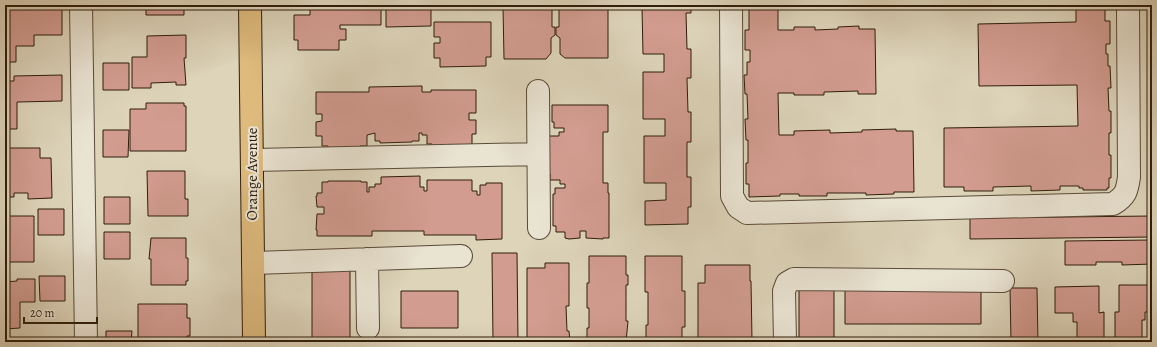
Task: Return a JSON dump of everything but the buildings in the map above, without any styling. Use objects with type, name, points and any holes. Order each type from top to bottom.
[{"type":"main road","name":"Orange Avenue","points":[[250,5],[254,342]]},
{"type":"lane","points":[[81,5],[86,342]]},
{"type":"lane","points":[[731,5],[732,196],[738,207],[747,213],[1113,204],[1122,198],[1128,189],[1129,177],[1128,5]]},
{"type":"lane","points":[[538,91],[539,228]]},
{"type":"lane","points":[[252,160],[538,154]]},
{"type":"lane","points":[[253,263],[460,256]]},
{"type":"lane","points":[[367,260],[368,328]]},
{"type":"lane","points":[[785,342],[784,291],[787,284],[794,279],[1003,282]]}]
